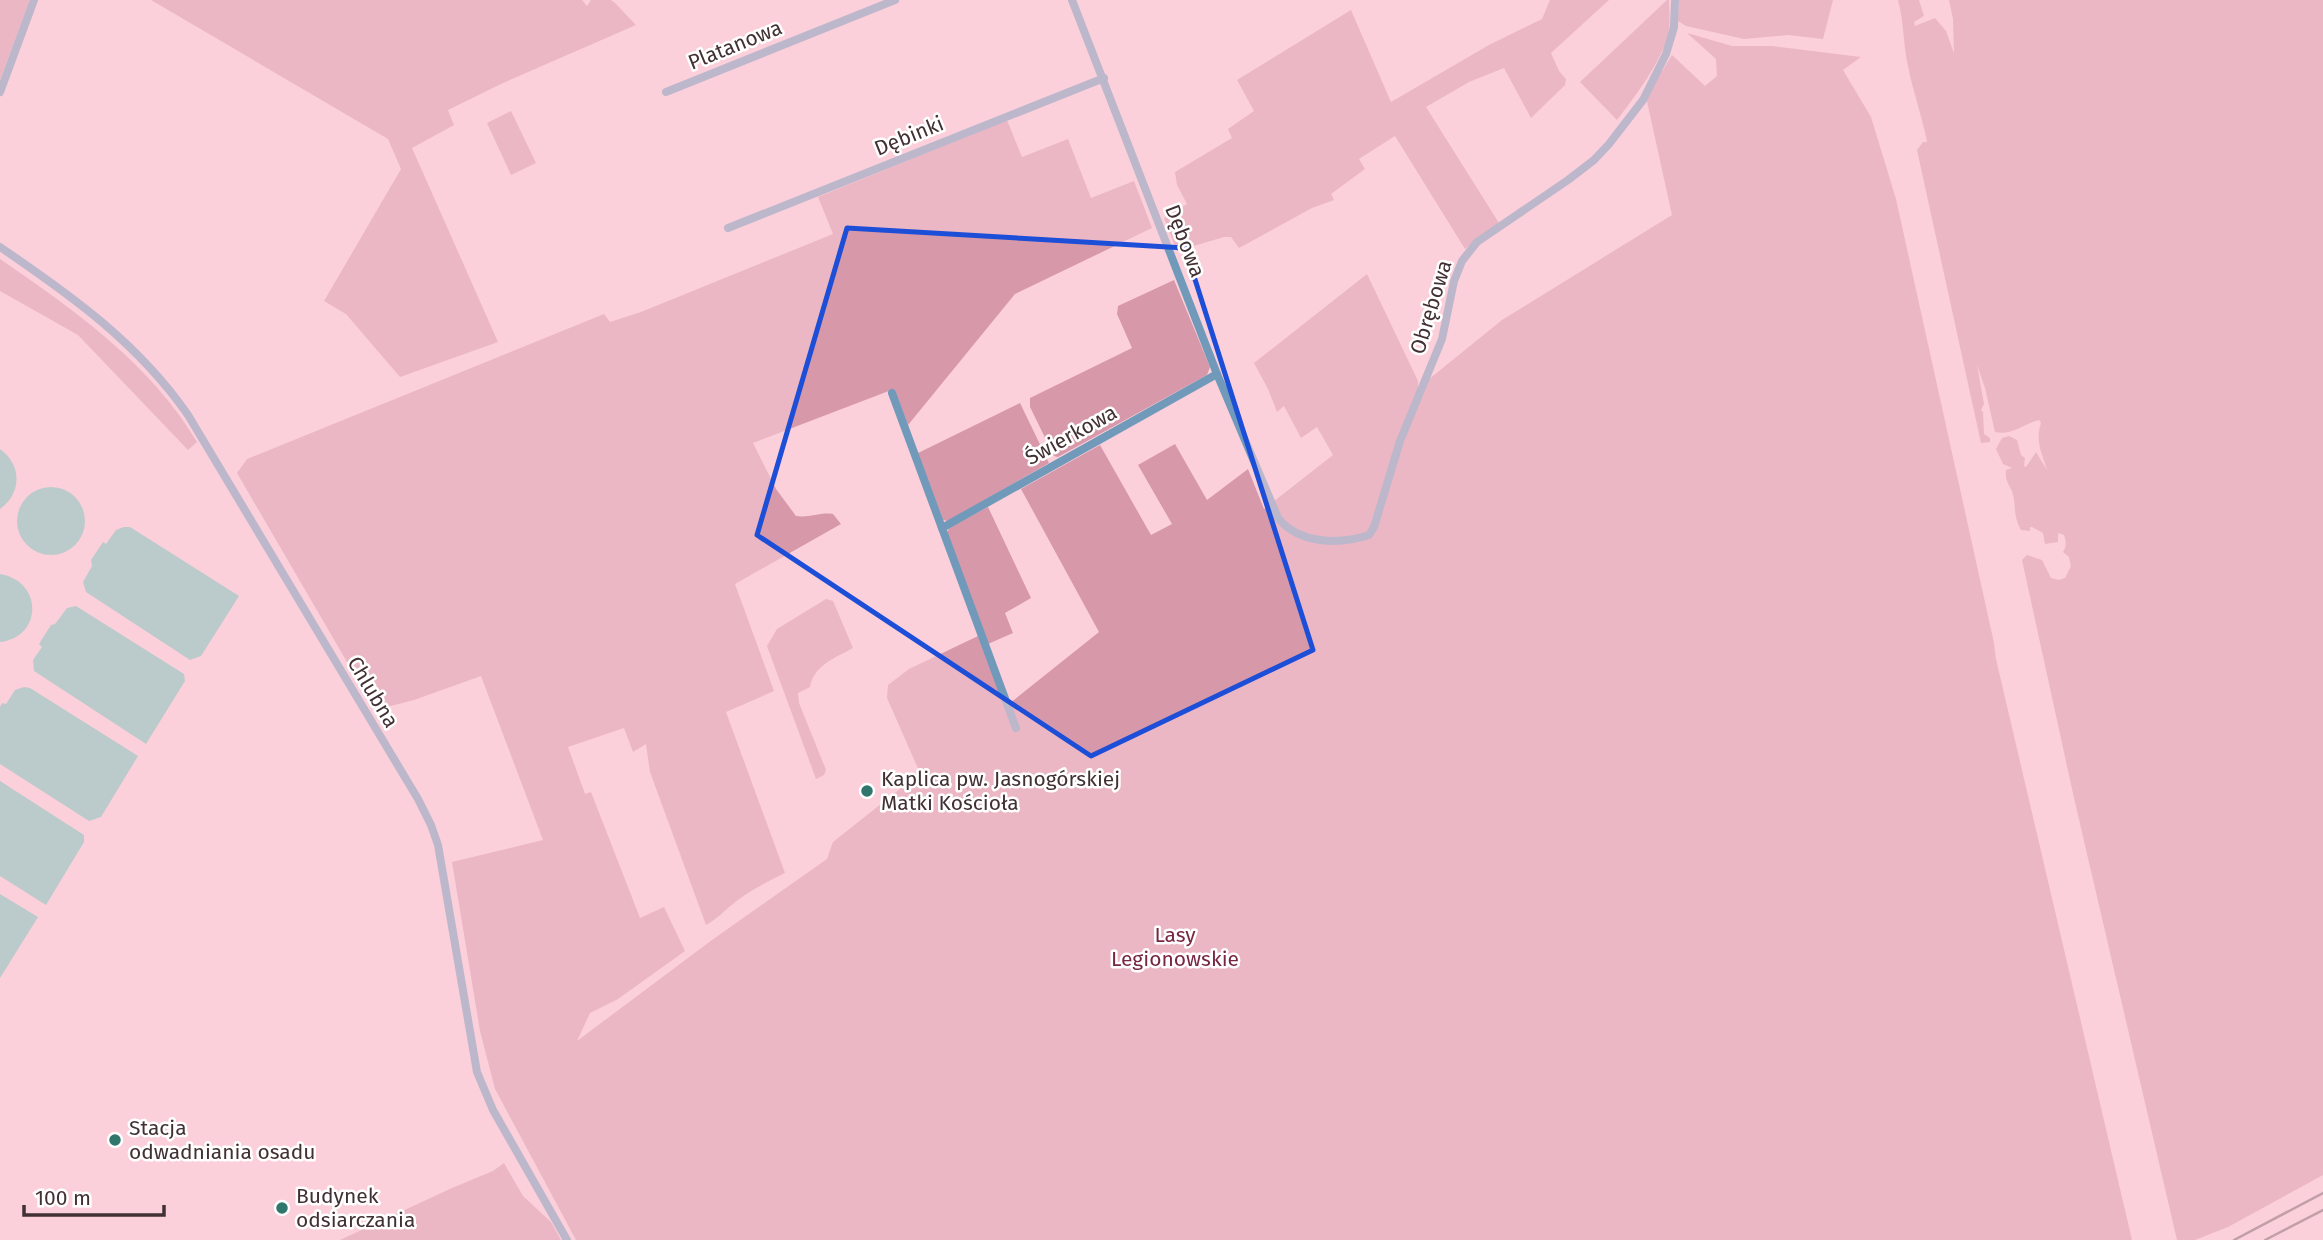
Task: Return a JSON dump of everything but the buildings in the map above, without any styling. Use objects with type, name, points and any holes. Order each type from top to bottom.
[{"type":"street","points":[[0,92],[34,0]]},
{"type":"street","name":"Platanowa","points":[[666,92],[895,0]]},
{"type":"street","name":"Dębowa","points":[[1072,0],[1217,374],[1267,494]]},
{"type":"street","name":"Obrębowa","points":[[1267,494],[1284,526],[1299,534],[1319,541],[1358,539],[1368,535],[1374,527],[1400,441],[1442,339],[1454,281],[1462,261],[1477,242],[1568,180],[1594,160],[1609,144],[1643,100],[1666,54],[1674,27],[1675,0]]},
{"type":"street","name":"Dębinki","points":[[727,228],[1104,78]]},
{"type":"street","name":"Chlubna","points":[[0,247],[123,339],[173,393],[422,806],[438,845],[477,1072],[493,1110],[567,1240]]},
{"type":"street","name":"Świerkowa","points":[[942,528],[1217,374]]},
{"type":"street","points":[[892,393],[1016,727]]},
{"type":"highlighted area","points":[[847,228],[1185,248],[1313,650],[1091,756],[757,535]]},
{"type":"green space","points":[[0,0],[30,0],[0,80]]},
{"type":"green space","points":[[151,0],[582,0],[587,6],[591,0],[611,0],[615,3],[636,25],[448,110],[454,125],[412,148],[498,342],[400,377],[346,314],[324,301],[401,169],[388,139]]},
{"type":"green space","points":[[1550,0],[1609,0],[1551,53],[1566,79],[1565,85],[1531,118],[1504,68],[1469,82],[1426,107],[1499,223],[1465,249],[1395,136],[1359,159],[1365,169],[1331,194],[1334,200],[1312,208],[1239,248],[1231,237],[1224,237],[1177,251],[1164,218],[1187,204],[1177,185],[1175,172],[1232,138],[1228,129],[1254,111],[1237,80],[1351,10],[1391,102],[1489,45],[1542,19]]},
{"type":"green space","points":[[1667,0],[1669,26],[1665,45],[1647,79],[1617,120],[1580,82]]},
{"type":"green space","points":[[1679,0],[1833,0],[1823,39],[1788,35],[1744,39],[1686,26],[1678,21]]},
{"type":"green space","points":[[1898,0],[1919,0],[1924,16],[1914,22],[1915,26],[1935,18],[1946,31],[1954,53],[1953,19],[1949,0],[2323,0],[2323,1175],[2228,1227],[2195,1240],[2177,1240],[2074,798],[2022,560],[2027,555],[2042,560],[2051,578],[2065,578],[2071,566],[2069,557],[2063,552],[2066,546],[2064,535],[2058,533],[2058,542],[2045,544],[2043,533],[2032,527],[2030,531],[2021,530],[2006,476],[2006,470],[2012,468],[2003,464],[1996,449],[2002,438],[2009,436],[2017,440],[2021,455],[2025,458],[2024,466],[2026,467],[2036,452],[2047,470],[2039,442],[2041,423],[2039,420],[2012,431],[1995,432],[1977,365],[1984,404],[1981,410],[1984,434],[1990,438],[1990,442],[1981,443],[1917,150],[1923,142],[1927,142],[1908,66]]},
{"type":"green space","name":"Lasy Legionowskie","points":[[1687,33],[1732,46],[1772,46],[1861,57],[1843,70],[1871,117],[1896,199],[1996,659],[2132,1240],[576,1240],[495,1089],[480,1031],[452,862],[543,840],[481,676],[414,700],[375,710],[237,473],[247,459],[604,314],[610,322],[641,312],[833,234],[818,197],[1007,120],[1022,157],[1068,139],[1091,198],[1134,181],[1152,228],[1015,294],[908,425],[894,389],[753,443],[776,489],[796,516],[833,514],[841,524],[735,584],[774,691],[726,712],[785,873],[748,893],[706,925],[650,772],[646,744],[633,752],[624,728],[568,747],[585,794],[591,792],[640,918],[664,907],[685,951],[618,999],[590,1013],[577,1041],[712,940],[827,859],[833,842],[920,773],[887,698],[888,685],[909,669],[978,636],[1005,707],[1099,632],[1021,489],[1100,445],[1151,535],[1172,524],[1138,465],[1175,444],[1207,500],[1248,469],[1264,509],[1333,455],[1317,427],[1301,438],[1284,406],[1277,412],[1254,363],[1367,274],[1418,381],[1418,388],[1502,320],[1672,215],[1646,97],[1672,55],[1705,86],[1717,76],[1716,59]]},
{"type":"green space","points":[[511,111],[536,163],[511,175],[487,123]]},
{"type":"green space","points":[[0,259],[82,318],[134,363],[178,414],[197,442],[188,450],[78,335],[0,291]]},
{"type":"green space","points":[[1174,280],[1210,367],[1207,375],[1058,457],[1054,456],[1030,407],[1030,398],[1132,348],[1117,314],[1118,306]]},
{"type":"green space","points":[[1020,403],[1049,463],[948,521],[943,520],[918,453]]},
{"type":"green space","points":[[988,507],[1031,598],[1005,613],[1013,633],[988,644],[947,533],[949,528]]},
{"type":"green space","points":[[826,599],[833,601],[853,648],[826,663],[812,679],[810,687],[798,693],[799,703],[826,770],[824,775],[816,779],[767,646],[777,629]]},
{"type":"green space","points":[[504,1163],[523,1196],[551,1222],[561,1240],[340,1240],[493,1171]]},
{"type":"shaded area","points":[[0,449],[12,463],[16,479],[12,495],[0,509]]},
{"type":"shaded area","points":[[51,487],[64,489],[75,497],[83,508],[83,534],[75,545],[64,553],[51,555],[38,553],[27,545],[19,534],[17,521],[19,508],[27,497],[38,489]]},
{"type":"shaded area","points":[[130,527],[239,596],[201,656],[190,660],[86,592],[83,582],[92,566],[91,560],[103,542],[106,544],[116,530]]},
{"type":"shaded area","points":[[0,574],[14,579],[24,587],[30,597],[32,609],[24,630],[14,638],[0,642]]},
{"type":"shaded area","points":[[76,606],[184,674],[185,681],[146,744],[34,671],[33,660],[51,625],[55,624],[67,608]]},
{"type":"shaded area","points":[[30,688],[138,756],[101,817],[89,821],[0,764],[0,707],[2,703],[6,704],[15,690]]},
{"type":"shaded area","points":[[0,781],[84,835],[84,842],[46,905],[0,876]]},
{"type":"shaded area","points":[[0,894],[38,917],[0,978]]},
{"type":"railway","points":[[2234,1240],[2323,1193]]},
{"type":"railway","points":[[2265,1240],[2323,1210]]},
{"type":"place","name":"Kaplica pw. Jasnogórskiej Matki Kościoła","points":[[867,791]]},
{"type":"place","name":"Stacja odwadniania osadu","points":[[115,1140]]},
{"type":"place","name":"Budynek odsiarczania","points":[[282,1208]]}]
